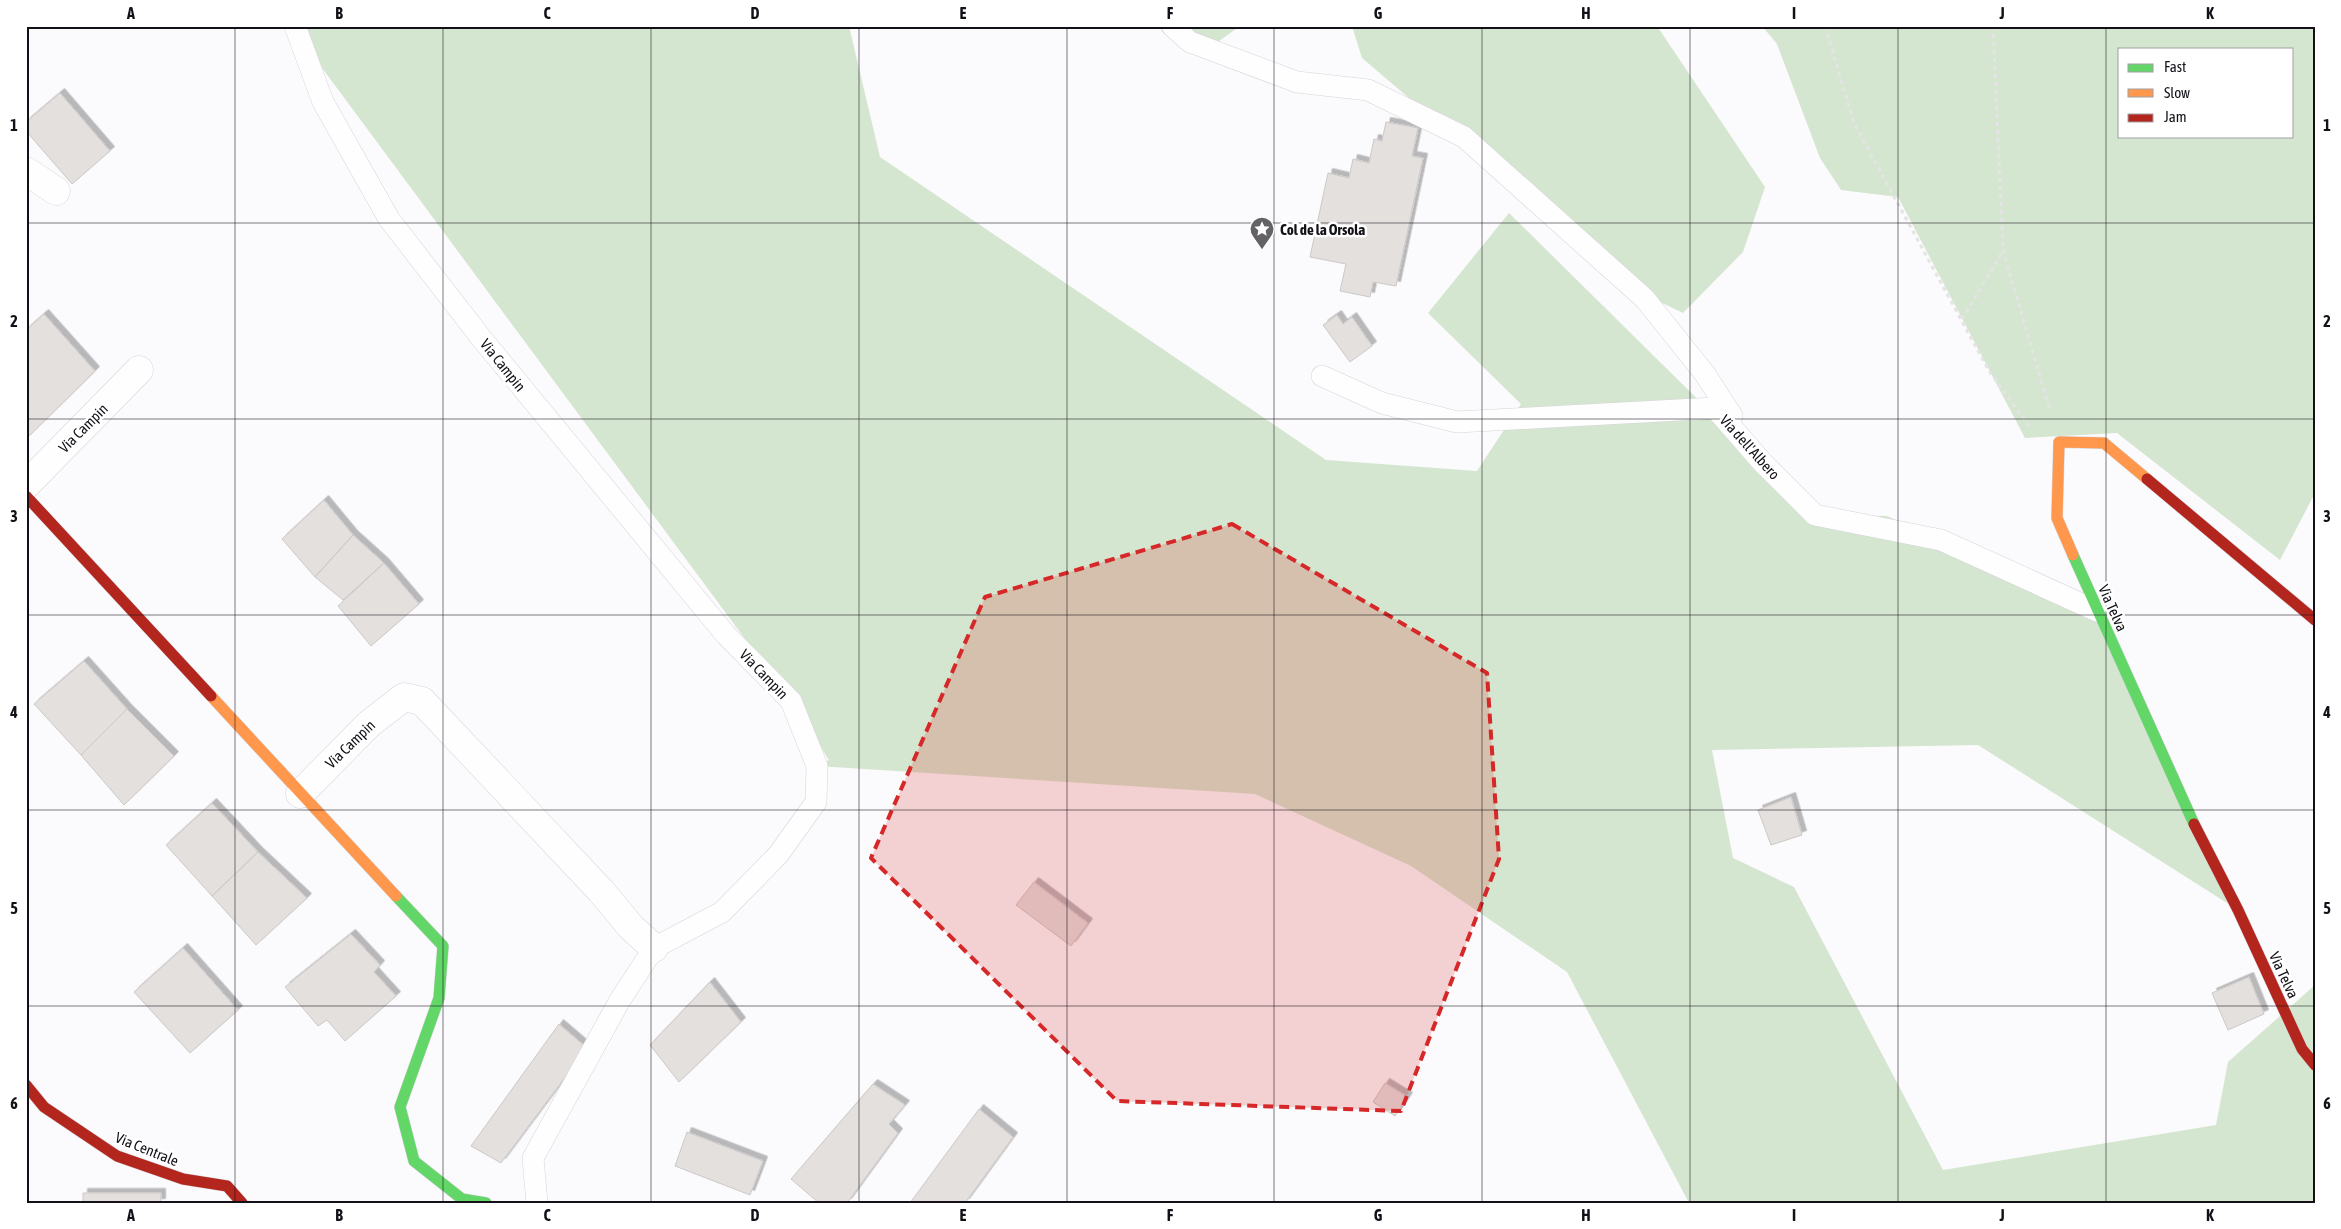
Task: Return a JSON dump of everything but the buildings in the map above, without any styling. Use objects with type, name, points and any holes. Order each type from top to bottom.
[{"type":"street","points":[[26,171],[56,191]]},
{"type":"street","name":"Via Campin","points":[[26,485],[140,370]]},
{"type":"street","points":[[2059,442],[2104,443],[2315,620]]},
{"type":"street","name":"Via Telva","points":[[2059,442],[2057,518],[2186,809],[2238,910],[2302,1049],[2315,1065]]},
{"type":"street","points":[[26,496],[300,794],[443,946],[439,998],[400,1107],[414,1160],[462,1199],[486,1203]]},
{"type":"street","name":"Via Campin","points":[[300,794],[369,724],[404,697],[422,701],[588,877],[631,927],[654,948]]},
{"type":"street","name":"Via Centrale","points":[[26,1086],[44,1107],[117,1156],[183,1179],[227,1186],[242,1203]]},
{"type":"lane","name":"Via Campin","points":[[295,26],[323,102],[389,219],[482,339],[719,627],[791,702],[817,766],[816,802],[778,855],[722,912],[654,948]]},
{"type":"lane","points":[[1172,26],[1190,42],[1297,82],[1368,90],[1464,137],[1645,299],[1704,374],[1762,462]]},
{"type":"lane","name":"Via dell'Albero","points":[[1322,376],[1382,403],[1457,422],[1715,408],[1762,462],[1815,515],[1941,540],[2097,611]]},
{"type":"lane","points":[[537,1203],[533,1158],[620,1000],[654,948]]},
{"type":"path","points":[[1824,26],[1854,123],[1989,371],[2058,466]]},
{"type":"path","points":[[1993,26],[2004,250],[2059,442]]},
{"type":"path","points":[[1962,319],[2004,250]]},
{"type":"highlighted area","points":[[1232,524],[1487,673],[1499,859],[1401,1111],[1117,1101],[871,858],[985,597]]},
{"type":"green space","points":[[291,26],[849,26],[880,157],[1326,460],[1477,471],[1521,404],[1428,313],[1509,213],[1815,515],[1887,516],[2097,611],[2238,910],[1978,745],[1712,750],[1733,858],[1794,887],[1943,1170],[2216,1125],[2228,1062],[2315,985],[2315,1203],[1689,1203],[1567,972],[1411,866],[1255,794],[817,766],[829,760],[791,701]]},
{"type":"green space","points":[[1187,26],[1240,26],[1208,49]]},
{"type":"green space","points":[[1352,26],[1657,26],[1765,187],[1743,252],[1683,313],[1633,289],[1362,58]]},
{"type":"green space","points":[[1762,26],[2315,26],[2315,493],[2280,560],[2117,433],[2025,438],[1898,197],[1841,190],[1820,158],[1777,44]]},
{"type":"traffic: fast","points":[[2073,555],[2194,824]]},
{"type":"traffic: fast","points":[[396,896],[443,946],[439,998],[400,1107],[414,1161],[462,1199],[486,1203]]},
{"type":"traffic: slow","points":[[2073,555],[2057,518],[2059,442],[2104,443],[2147,479]]},
{"type":"traffic: slow","points":[[211,696],[396,896]]},
{"type":"traffic: jam","points":[[2147,479],[2315,620]]},
{"type":"traffic: jam","points":[[26,496],[211,696]]},
{"type":"traffic: jam","points":[[2194,824],[2238,910],[2302,1049],[2315,1065]]},
{"type":"traffic: jam","points":[[26,1085],[44,1107],[117,1156],[183,1179],[227,1186],[242,1203]]},
{"type":"place","name":"Col de la Orsola","points":[[1262,250]]}]
